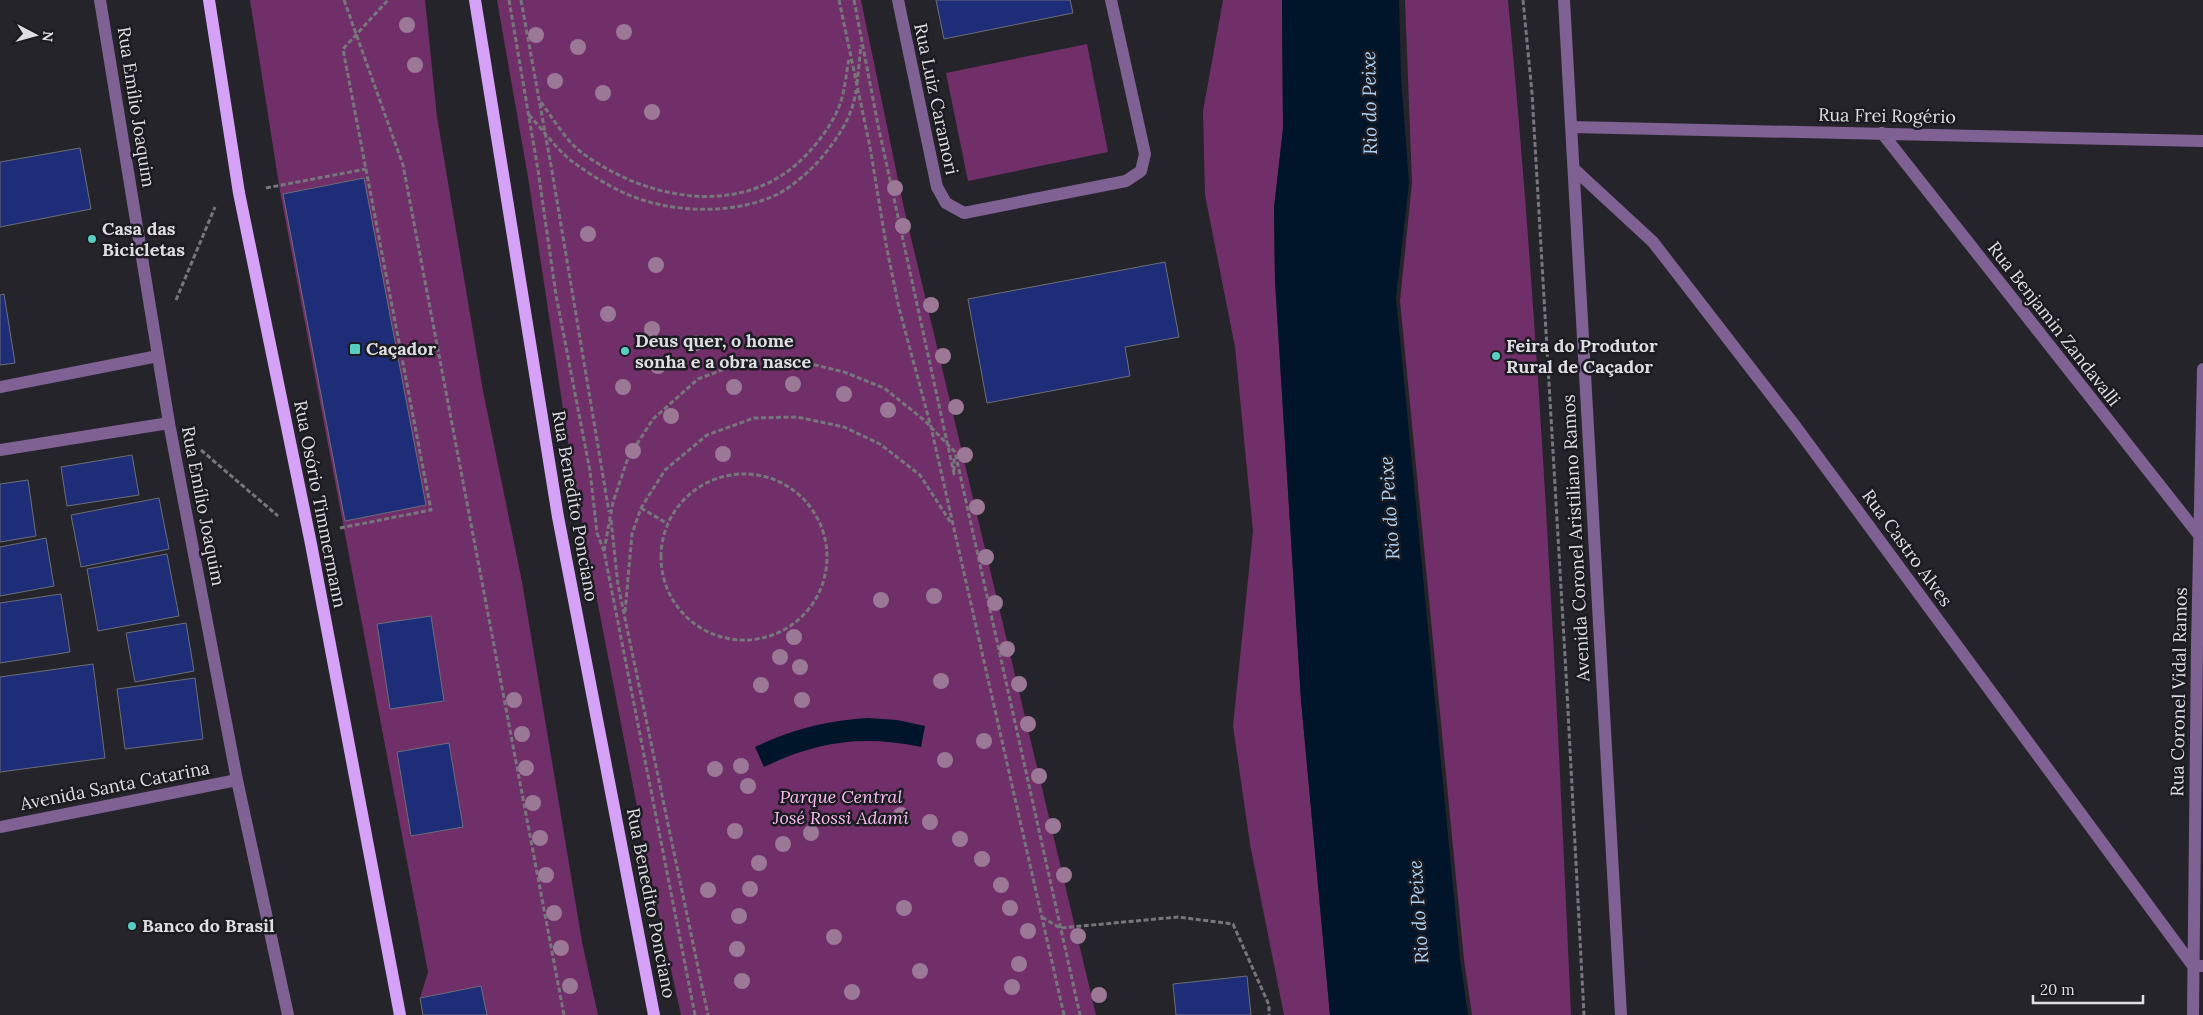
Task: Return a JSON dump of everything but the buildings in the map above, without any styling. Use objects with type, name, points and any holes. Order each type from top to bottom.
[{"type":"main road","name":"Rua Osório Timmermann","points":[[209,0],[239,193],[311,544],[400,1015]]},
{"type":"main road","name":"Rua Benedito Ponciano","points":[[476,0],[558,517],[654,1015]]},
{"type":"street","name":"Rua Emílio Joaquim","points":[[100,0],[169,423],[237,780],[288,1015]]},
{"type":"street","name":"Rua Luiz Caramori","points":[[898,0],[937,187],[946,203],[964,213],[1126,181],[1141,171],[1145,154],[1111,0]]},
{"type":"street","name":"Avenida Coronel Aristiliano Ramos","points":[[1564,0],[1621,1015]]},
{"type":"street","name":"Rua Frei Rogério","points":[[1571,126],[2203,141]]},
{"type":"street","name":"Rua Benjamin Zandavalli","points":[[1882,134],[2199,535]]},
{"type":"street","name":"Rua Castro Alves","points":[[1574,169],[1652,242],[1778,404],[2198,966]]},
{"type":"street","points":[[0,387],[158,356]]},
{"type":"street","name":"Rua Coronel Vidal Ramos","points":[[2193,1015],[2198,966],[2199,535],[2203,369]]},
{"type":"street","points":[[0,450],[169,423]]},
{"type":"street","name":"Avenida Santa Catarina","points":[[0,827],[237,780]]},
{"type":"path","points":[[344,0],[355,36],[404,165],[564,1015]]},
{"type":"path","points":[[340,528],[431,510],[343,50],[388,0]]},
{"type":"path","points":[[509,0],[529,114],[556,295],[590,471],[597,533],[604,551],[695,1015]]},
{"type":"path","points":[[521,0],[610,514],[618,585],[708,1015]]},
{"type":"path","points":[[839,0],[899,308],[931,427],[1064,1015]]},
{"type":"path","points":[[854,0],[878,125],[954,474],[955,452]]},
{"type":"path","points":[[1523,0],[1533,103],[1584,1015]]},
{"type":"path","points":[[529,114],[571,160],[628,194],[670,207],[736,207],[777,194],[804,175],[826,153],[842,129],[854,104],[862,40]]},
{"type":"path","points":[[540,101],[579,151],[624,179],[660,192],[695,197],[729,195],[762,187],[785,174],[802,160],[820,140],[840,104],[849,56]]},
{"type":"path","points":[[266,188],[366,168]]},
{"type":"path","points":[[174,306],[215,206]]},
{"type":"path","points":[[604,551],[613,502],[628,458],[653,419],[698,379],[746,361],[795,360],[844,372],[884,388],[931,427],[955,452],[1080,1015]]},
{"type":"path","points":[[624,615],[632,534],[641,508],[665,470],[707,435],[754,418],[797,417],[844,427],[880,444],[920,475],[952,525]]},
{"type":"path","points":[[169,423],[311,544]]},
{"type":"path","points":[[731,474],[759,474],[777,480],[785,483],[807,501],[821,525],[828,552],[825,580],[813,604],[802,617],[782,632],[757,640],[732,640],[708,632],[687,618],[672,598],[663,574],[661,548],[668,524],[683,500],[705,483],[731,474]]},
{"type":"path","points":[[641,508],[668,524]]},
{"type":"path","points":[[1042,917],[1060,928],[1178,918],[1233,924],[1269,1005],[1269,1015]]},
{"type":"green space","points":[[250,0],[425,0],[437,117],[483,391],[522,582],[582,942],[598,1015],[423,1015],[420,998],[428,972],[280,191]]},
{"type":"green space","name":"Parque Central José Rossi Adami","points":[[497,0],[861,0],[903,204],[1096,1015],[681,1015],[650,874],[573,475],[528,177]]},
{"type":"green space","points":[[1223,0],[1282,0],[1283,129],[1274,208],[1275,281],[1301,700],[1330,1015],[1284,1015],[1250,844],[1233,726],[1253,531],[1235,347],[1205,195],[1203,111]]},
{"type":"green space","points":[[1405,0],[1508,0],[1529,254],[1546,507],[1571,1015],[1472,1015],[1464,960],[1400,301],[1412,183]]},
{"type":"green space","points":[[1087,44],[1108,152],[968,181],[946,73]]},
{"type":"water","name":"Rio do Peixe","points":[[1282,0],[1399,0],[1401,77],[1409,183],[1396,298],[1460,959],[1468,1015],[1330,1015],[1301,700],[1275,281],[1274,208],[1283,129]]},
{"type":"water","points":[[868,718],[897,720],[925,726],[921,747],[879,741],[841,743],[803,751],[764,767],[755,747],[783,735],[810,727],[838,721]]},
{"type":"place","name":"Casa das Bicicletas","points":[[92,239]]},
{"type":"place","name":"Caçador","points":[[355,349]]},
{"type":"place","name":"Deus quer, o home sonha e a obra nasce","points":[[625,351]]},
{"type":"place","name":"Feira do Produtor Rural de Caçador","points":[[1496,356]]},
{"type":"place","name":"Banco do Brasil","points":[[132,926]]}]
